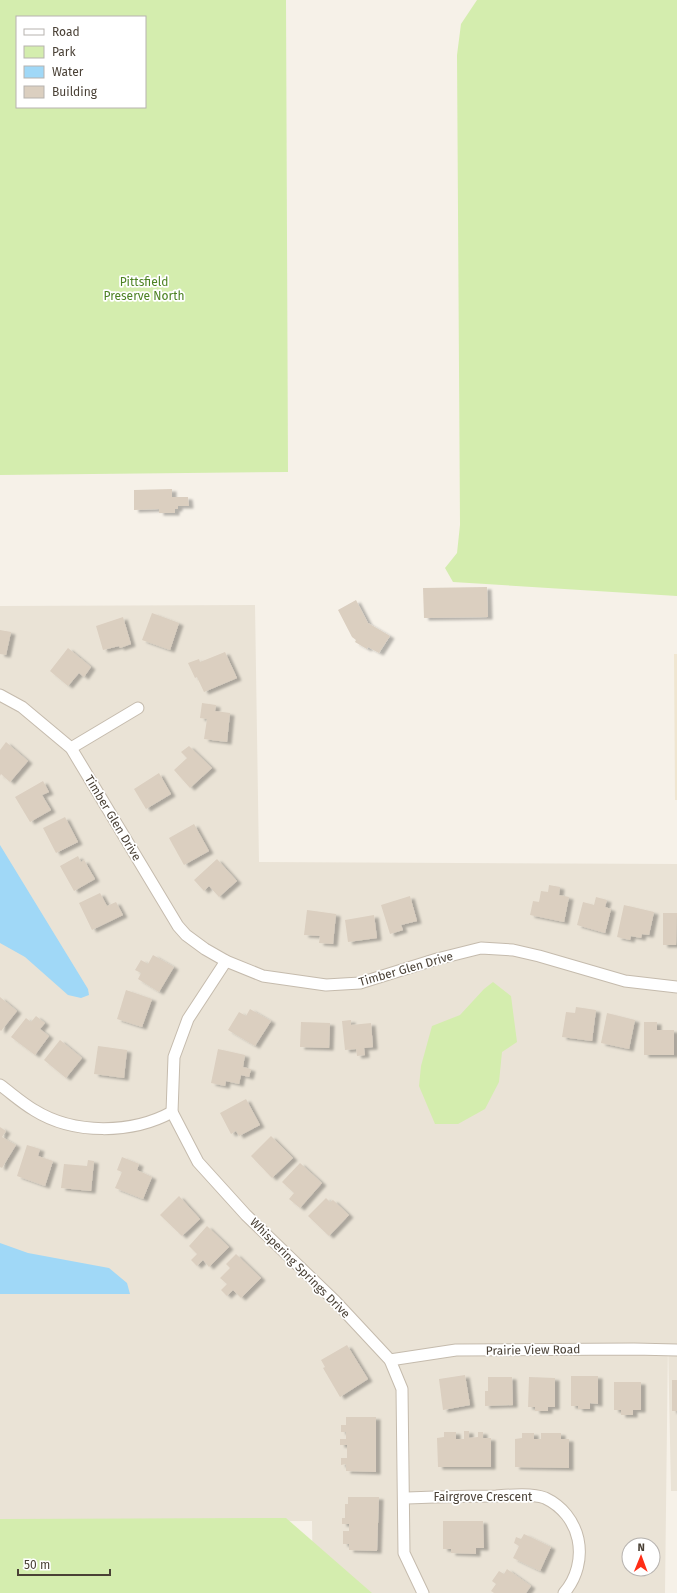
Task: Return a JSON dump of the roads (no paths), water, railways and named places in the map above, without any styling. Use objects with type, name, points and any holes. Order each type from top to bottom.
[{"type":"street","name":"Timber Glen Drive","points":[[0,695],[22,707],[71,748],[178,926],[195,942],[226,961],[263,976],[326,985],[347,984],[360,983],[437,959],[481,948],[513,950],[625,981],[677,987]]},
{"type":"street","points":[[71,748],[138,708]]},
{"type":"street","name":"Whispering Springs Drive","points":[[226,961],[188,1019],[174,1057],[172,1112],[198,1162],[246,1215],[334,1301],[390,1360],[402,1389],[404,1553],[423,1593]]},
{"type":"street","points":[[0,1085],[35,1111],[61,1122],[89,1127],[110,1128],[132,1126],[159,1119],[172,1112]]},
{"type":"street","name":"Prairie View Road","points":[[390,1360],[456,1350],[677,1350]]},
{"type":"street","name":"Fairgrove Crescent","points":[[404,1498],[523,1495],[544,1497],[562,1508],[576,1528],[580,1549],[577,1569],[570,1586],[564,1593]]},
{"type":"water","points":[[0,845],[88,989],[89,995],[81,998],[68,995],[25,957],[0,943]]},
{"type":"water","points":[[0,1243],[28,1253],[109,1268],[127,1283],[130,1294],[0,1294]]},
{"type":"park label","name":"Pittsfield Preserve North","points":[[144,289]]}]
